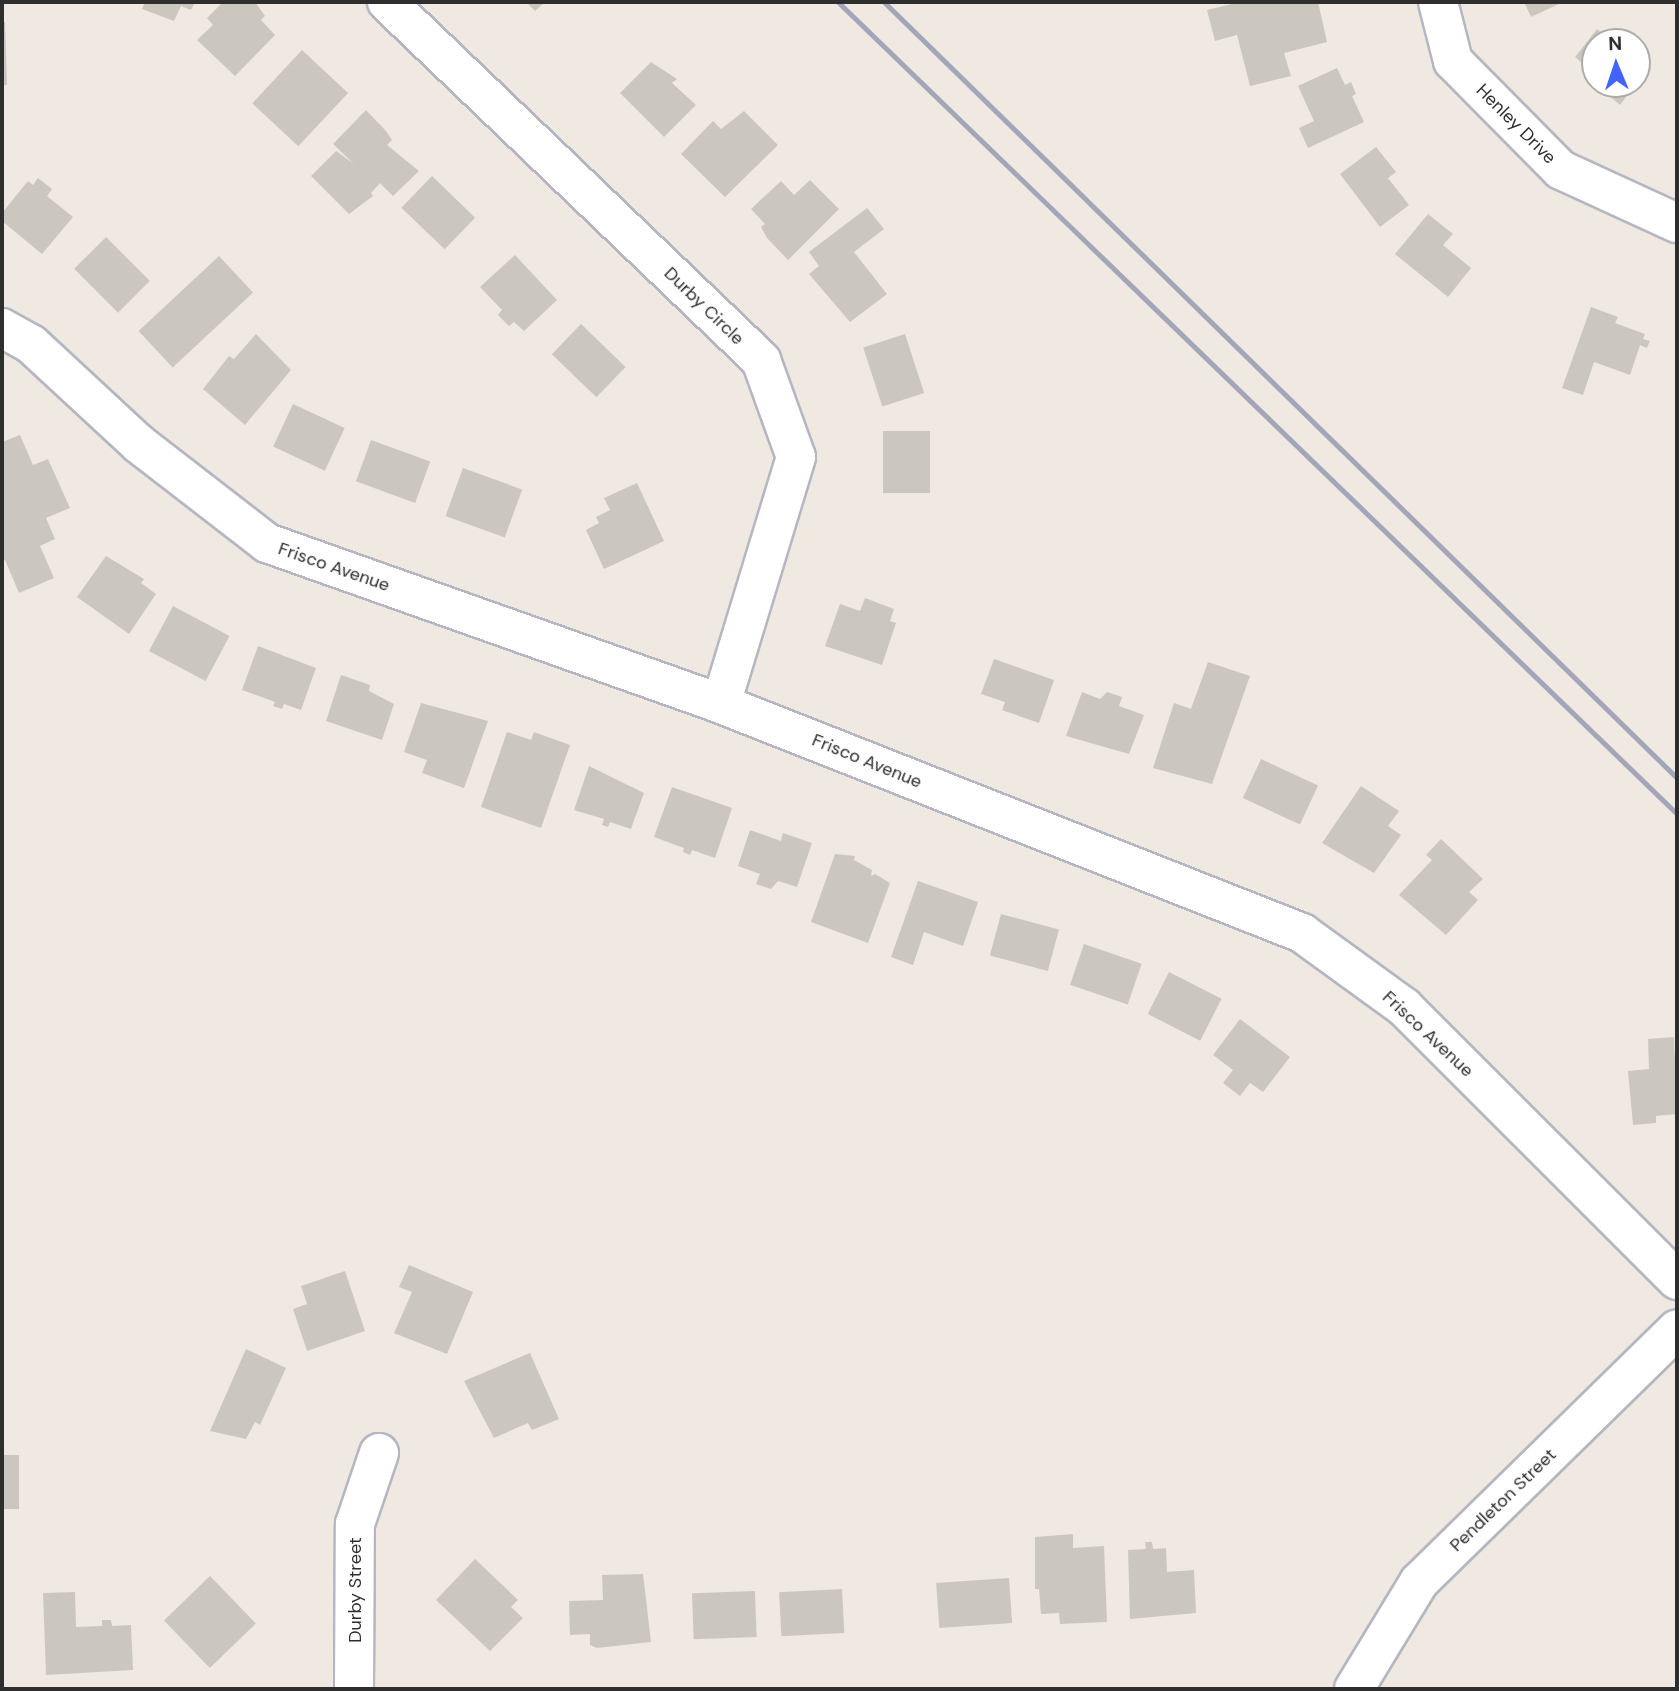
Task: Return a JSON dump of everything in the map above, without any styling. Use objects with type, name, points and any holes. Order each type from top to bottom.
[{"type":"street","name":"Durby Circle","points":[[387,2],[761,360],[796,457],[721,704]]},
{"type":"street","name":"Henley Drive","points":[[1438,2],[1453,61],[1561,170],[1677,223]]},
{"type":"street","name":"Frisco Avenue","points":[[2,328],[31,344],[139,444],[267,543],[721,704],[1302,933],[1404,1007],[1677,1280]]},
{"type":"street","name":"Pendleton Street","points":[[1353,1689],[1419,1582],[1677,1329]]},
{"type":"street","name":"Durby Street","points":[[354,1689],[355,1524],[379,1453]]},
{"type":"building","points":[[145,2],[195,2],[191,10],[181,6],[174,21],[142,9]]},
{"type":"building","points":[[223,2],[255,2],[265,16],[261,20],[275,35],[235,76],[197,40],[213,25],[207,18]]},
{"type":"building","points":[[526,2],[545,2],[535,11]]},
{"type":"building","points":[[1240,2],[1318,2],[1327,42],[1284,53],[1291,76],[1250,86],[1237,35],[1215,41],[1207,10]]},
{"type":"building","points":[[1524,2],[1563,2],[1531,17]]},
{"type":"building","points":[[2,22],[5,22],[7,85],[2,85]]},
{"type":"building","points":[[1581,49],[1581,62],[1575,57]]},
{"type":"building","points":[[302,50],[348,93],[298,146],[252,103]]},
{"type":"building","points":[[651,62],[677,79],[672,83],[696,105],[664,137],[620,93]]},
{"type":"building","points":[[1337,68],[1345,85],[1351,82],[1356,94],[1352,96],[1364,122],[1308,148],[1299,128],[1314,121],[1298,86]]},
{"type":"building","points":[[1612,98],[1625,98],[1620,105]]},
{"type":"building","points":[[366,110],[392,140],[387,145],[419,171],[393,196],[380,183],[371,193],[373,196],[349,214],[311,176],[336,151],[354,164],[333,144]]},
{"type":"building","points":[[744,111],[778,145],[725,197],[681,154],[713,121],[721,129]]},
{"type":"building","points":[[1376,147],[1396,172],[1388,178],[1409,205],[1380,227],[1340,174]]},
{"type":"building","points":[[432,176],[475,218],[445,249],[401,208]]},
{"type":"building","points":[[38,178],[52,189],[47,196],[73,217],[42,254],[2,221],[2,213],[28,181],[33,185]]},
{"type":"building","points":[[810,180],[839,209],[788,260],[767,238],[761,227],[765,224],[751,209],[781,181],[794,195]]},
{"type":"building","points":[[867,208],[884,229],[854,252],[887,294],[850,322],[809,274],[819,266],[809,252]]},
{"type":"building","points":[[1428,214],[1453,234],[1443,245],[1471,268],[1448,297],[1395,254]]},
{"type":"building","points":[[106,237],[150,281],[118,313],[74,269]]},
{"type":"building","points":[[515,255],[557,300],[524,331],[514,322],[509,326],[498,315],[502,310],[480,287]]},
{"type":"building","points":[[219,256],[253,293],[173,368],[139,331]]},
{"type":"building","points":[[1591,307],[1618,317],[1615,323],[1645,334],[1643,339],[1650,341],[1647,348],[1640,345],[1630,375],[1594,362],[1583,395],[1562,388]]},
{"type":"building","points":[[581,324],[626,367],[596,397],[552,354]]},
{"type":"building","points":[[256,334],[291,370],[245,425],[203,389],[229,356],[234,359]]},
{"type":"building","points":[[905,334],[924,393],[882,407],[863,348]]},
{"type":"building","points":[[293,404],[345,428],[325,471],[273,447]]},
{"type":"building","points":[[883,431],[930,431],[930,493],[883,493]]},
{"type":"building","points":[[20,435],[33,465],[48,459],[70,508],[46,518],[55,539],[40,546],[54,578],[19,593],[5,560],[2,562],[2,442]]},
{"type":"building","points":[[371,440],[430,462],[415,503],[356,481]]},
{"type":"building","points":[[463,468],[522,490],[505,537],[446,516]]},
{"type":"building","points":[[637,483],[664,541],[604,569],[586,530],[599,523],[596,517],[610,510],[604,498]]},
{"type":"building","points":[[106,556],[144,579],[141,583],[156,594],[129,634],[77,597]]},
{"type":"building","points":[[865,598],[894,609],[890,621],[896,623],[882,665],[825,646],[840,604],[860,611]]},
{"type":"building","points":[[173,606],[230,636],[206,681],[149,651]]},
{"type":"building","points":[[258,646],[316,668],[301,710],[284,704],[282,709],[273,706],[275,702],[242,690]]},
{"type":"building","points":[[994,659],[1054,680],[1039,723],[1002,710],[1005,702],[981,694]]},
{"type":"building","points":[[1208,662],[1250,676],[1212,784],[1153,768],[1174,703],[1191,709]]},
{"type":"building","points":[[341,675],[370,685],[369,691],[394,704],[382,740],[326,721]]},
{"type":"building","points":[[1082,692],[1100,699],[1107,692],[1122,697],[1119,706],[1144,715],[1129,754],[1066,736]]},
{"type":"building","points":[[421,703],[488,721],[464,788],[422,773],[427,760],[404,752]]},
{"type":"building","points":[[507,732],[531,740],[534,732],[570,745],[541,828],[481,807]]},
{"type":"building","points":[[1261,759],[1318,786],[1300,825],[1243,798]]},
{"type":"building","points":[[589,766],[644,793],[631,829],[610,822],[608,827],[602,825],[604,819],[574,810]]},
{"type":"building","points":[[1361,786],[1399,811],[1388,826],[1401,835],[1374,873],[1322,843]]},
{"type":"building","points":[[672,787],[732,808],[715,858],[692,850],[690,855],[683,852],[684,848],[654,837]]},
{"type":"building","points":[[750,830],[781,841],[783,833],[812,843],[797,887],[778,881],[771,889],[756,884],[760,874],[738,866]]},
{"type":"building","points":[[1441,839],[1483,879],[1469,892],[1478,900],[1446,935],[1399,895],[1432,860],[1426,855]]},
{"type":"building","points":[[835,854],[855,856],[854,860],[872,870],[871,876],[875,874],[890,883],[868,943],[811,922]]},
{"type":"building","points":[[918,881],[978,902],[963,946],[924,932],[913,965],[891,957]]},
{"type":"building","points":[[1001,914],[1059,930],[1048,971],[990,956]]},
{"type":"building","points":[[1084,944],[1142,964],[1128,1005],[1070,985]]},
{"type":"building","points":[[1169,972],[1222,999],[1200,1041],[1148,1014]]},
{"type":"building","points":[[1240,1019],[1290,1057],[1263,1092],[1250,1083],[1240,1096],[1223,1083],[1233,1070],[1213,1055]]},
{"type":"building","points":[[1674,1037],[1677,1114],[1656,1116],[1656,1123],[1633,1125],[1628,1071],[1649,1069],[1648,1039]]},
{"type":"building","points":[[409,1265],[473,1292],[447,1354],[394,1333],[412,1292],[399,1287]]},
{"type":"building","points":[[345,1271],[365,1331],[307,1351],[293,1309],[307,1304],[301,1286]]},
{"type":"building","points":[[246,1349],[286,1368],[260,1425],[255,1422],[246,1439],[210,1431]]},
{"type":"building","points":[[530,1353],[559,1419],[532,1430],[528,1423],[494,1438],[464,1381]]},
{"type":"building","points":[[2,1455],[19,1455],[19,1509],[2,1509]]},
{"type":"building","points":[[1073,1534],[1073,1548],[1104,1546],[1107,1622],[1060,1624],[1059,1613],[1041,1614],[1039,1589],[1035,1589],[1035,1537]]},
{"type":"building","points":[[1145,1542],[1152,1542],[1153,1549],[1166,1548],[1167,1572],[1194,1570],[1196,1613],[1130,1619],[1128,1550],[1146,1549]]},
{"type":"building","points":[[475,1559],[518,1600],[511,1607],[523,1618],[490,1651],[436,1600]]},
{"type":"building","points":[[643,1574],[651,1642],[597,1648],[590,1645],[590,1634],[570,1635],[569,1601],[603,1600],[602,1575]]},
{"type":"building","points":[[210,1576],[256,1623],[210,1668],[164,1620]]},
{"type":"building","points":[[1009,1578],[1012,1623],[939,1628],[936,1583]]},
{"type":"building","points":[[842,1589],[844,1633],[781,1636],[779,1592]]},
{"type":"building","points":[[755,1591],[757,1637],[694,1639],[692,1593]]},
{"type":"building","points":[[75,1592],[76,1627],[102,1626],[102,1620],[111,1620],[112,1626],[131,1625],[133,1670],[46,1675],[43,1593]]},
{"type":"railway","points":[[838,2],[1677,814]]},
{"type":"railway","points":[[884,2],[1677,778]]}]
